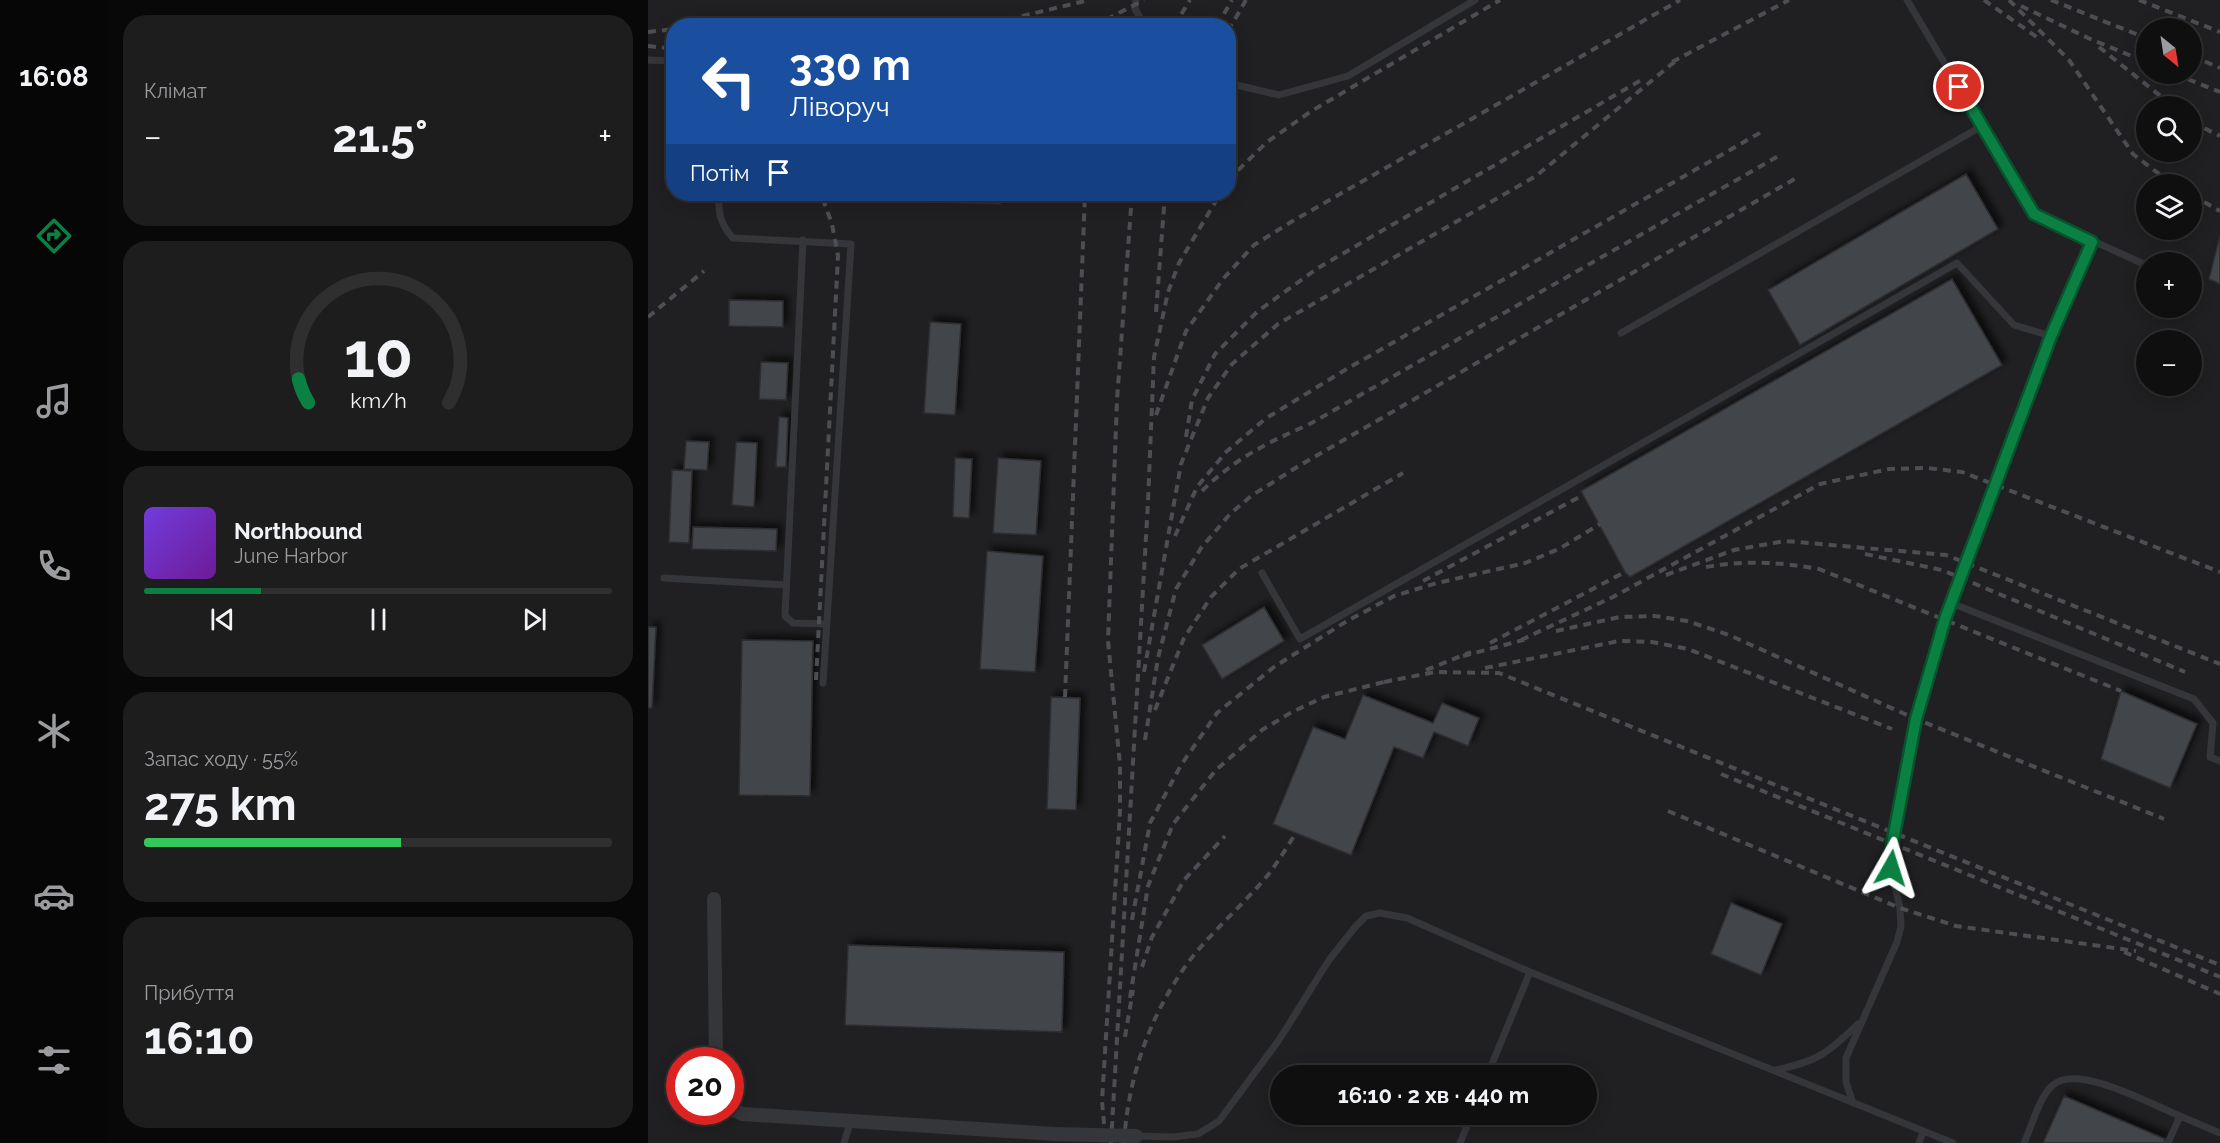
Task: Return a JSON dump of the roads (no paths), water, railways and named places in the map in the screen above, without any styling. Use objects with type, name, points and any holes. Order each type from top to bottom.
[{"type":"street","points":[[714,899],[716,1047]]},
{"type":"street","points":[[744,1114],[1055,1134],[1136,1136]]},
{"type":"lane","points":[[1136,0],[1135,9],[1140,18]]},
{"type":"lane","points":[[1236,85],[1279,95],[1348,75],[1475,0]]},
{"type":"lane","points":[[1907,0],[2034,214],[2136,261]]},
{"type":"lane","points":[[648,60],[666,61]]},
{"type":"lane","points":[[1621,333],[1982,126]]},
{"type":"lane","points":[[718,201],[723,227],[733,238],[851,244],[823,683]]},
{"type":"lane","points":[[803,240],[784,616],[793,623],[827,624]]},
{"type":"lane","points":[[1853,1103],[1846,1082],[1846,1058],[1897,942],[1901,926],[1891,868],[1892,845],[1916,719],[1951,603],[2051,336],[2092,242]]},
{"type":"lane","points":[[1262,573],[1300,639],[1957,263],[2014,325],[2051,336]]},
{"type":"lane","points":[[664,578],[786,585]]},
{"type":"lane","points":[[1951,603],[2194,699],[2213,723],[2210,758],[2220,761]]},
{"type":"lane","points":[[1136,1136],[1173,1137],[1198,1134],[1219,1121],[1279,1040],[1329,960],[1366,916],[1380,913],[1407,918],[1530,972],[1953,1143]]},
{"type":"lane","points":[[1492,1065],[1530,972]]},
{"type":"lane","points":[[1775,1070],[1808,1063],[1822,1056],[1860,1022]]},
{"type":"lane","points":[[2024,1143],[2050,1088],[2063,1079],[2088,1079],[2220,1133]]},
{"type":"lane","points":[[2168,1143],[2180,1116]]},
{"type":"lane","points":[[844,1143],[851,1120]]},
{"type":"lane","points":[[1460,1143],[1467,1125]]},
{"type":"lane","points":[[1919,1143],[1923,1132]]},
{"type":"railway","points":[[1014,18],[1089,0]]},
{"type":"railway","points":[[1109,18],[1144,0]]},
{"type":"railway","points":[[1179,18],[1190,0]]},
{"type":"railway","points":[[1222,18],[1232,0]]},
{"type":"railway","points":[[1236,18],[1246,0]]},
{"type":"railway","points":[[1236,172],[1267,142],[1310,112],[1500,0]]},
{"type":"railway","points":[[1156,415],[1186,331],[1223,279],[1254,245],[1680,0]]},
{"type":"railway","points":[[1672,62],[1789,0]]},
{"type":"railway","points":[[1984,0],[2041,40]]},
{"type":"railway","points":[[2009,0],[2069,60],[2133,154],[2159,174]]},
{"type":"railway","points":[[2051,0],[2136,34]]},
{"type":"railway","points":[[2139,0],[2220,32]]},
{"type":"railway","points":[[2021,6],[2136,58]]},
{"type":"railway","points":[[648,32],[666,30]]},
{"type":"railway","points":[[648,46],[666,48]]},
{"type":"railway","points":[[2099,47],[2160,96]]},
{"type":"railway","points":[[1144,672],[1181,464],[1208,398],[1232,364],[1278,324],[1536,176],[1678,59]]},
{"type":"railway","points":[[2202,60],[2220,68]]},
{"type":"railway","points":[[1186,437],[1192,400],[1215,354],[1258,311],[1318,268],[1643,79]]},
{"type":"railway","points":[[2200,84],[2220,92]]},
{"type":"railway","points":[[2202,127],[2220,136]]},
{"type":"railway","points":[[1175,536],[1197,487],[1226,452],[1265,419],[1345,370],[1765,130]]},
{"type":"railway","points":[[1202,491],[1226,470],[1252,453],[1308,425],[1782,154]]},
{"type":"railway","points":[[1145,740],[1158,658],[1176,589],[1201,548],[1230,514],[1251,496],[1297,467],[1798,177]]},
{"type":"railway","points":[[816,680],[838,256],[832,224],[824,201]]},
{"type":"railway","points":[[1065,697],[1085,201]]},
{"type":"railway","points":[[1104,1124],[1102,1101],[1120,811],[1120,765],[1108,641],[1117,400],[1131,201]]},
{"type":"railway","points":[[1156,312],[1164,201]]},
{"type":"railway","points":[[1111,1143],[1148,502],[1154,357],[1168,292],[1179,263],[1216,201]]},
{"type":"railway","points":[[2202,201],[2220,211]]},
{"type":"railway","points":[[648,317],[704,271]]},
{"type":"railway","points":[[1521,640],[1613,597],[1820,484],[1889,469],[1927,468],[1962,472],[2220,572]]},
{"type":"railway","points":[[1155,710],[1184,638],[1211,597],[1239,569],[1403,473]]},
{"type":"railway","points":[[1423,581],[1583,495]]},
{"type":"railway","points":[[1132,920],[1150,823],[1181,765],[1217,713],[1274,667],[1347,621],[1394,596],[1437,583],[1525,563],[1559,549],[1600,524]]},
{"type":"railway","points":[[1666,575],[1734,550],[1785,541],[1946,555],[2220,664]]},
{"type":"railway","points":[[1865,554],[1942,570],[2185,672]]},
{"type":"railway","points":[[1706,567],[1734,563],[1762,563],[1819,569],[2121,691]]},
{"type":"railway","points":[[1490,643],[1625,572]]},
{"type":"railway","points":[[1556,631],[1620,617],[1655,616],[1687,621],[1729,635],[1916,719],[2164,819]]},
{"type":"railway","points":[[1463,656],[1527,639]]},
{"type":"railway","points":[[1485,668],[1619,641],[1652,642],[1688,649],[1892,729]]},
{"type":"railway","points":[[1426,670],[1471,652]]},
{"type":"railway","points":[[1384,682],[1435,672],[1499,673],[2220,965]]},
{"type":"railway","points":[[1130,998],[1148,886],[1173,824],[1216,770],[1262,730],[1292,712],[1324,697],[1392,680]]},
{"type":"railway","points":[[1721,774],[2220,977]]},
{"type":"railway","points":[[1668,811],[1900,908],[1956,926],[2136,951]]},
{"type":"railway","points":[[1124,1143],[1130,1095],[1136,1072],[1151,1027],[1162,1005],[1187,964],[1268,875],[1296,833]]},
{"type":"railway","points":[[1142,967],[1152,937],[1184,880],[1225,836]]},
{"type":"railway","points":[[2124,952],[2220,994]]},
{"type":"railway","points":[[1125,1037],[1133,990]]}]
